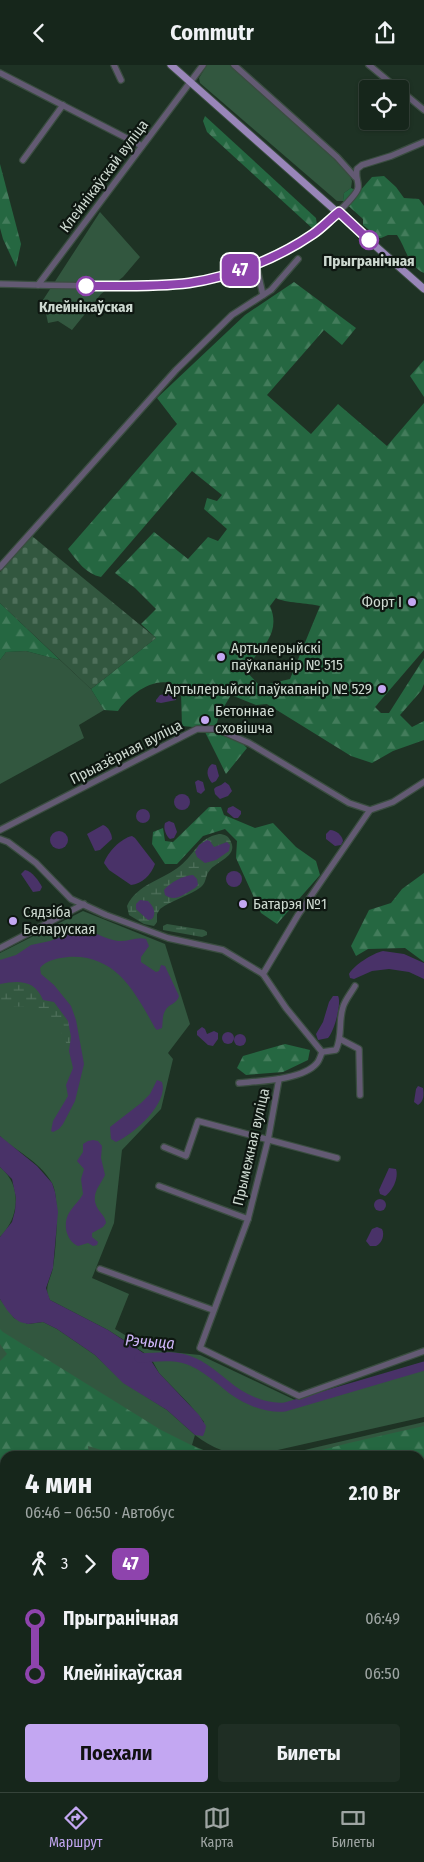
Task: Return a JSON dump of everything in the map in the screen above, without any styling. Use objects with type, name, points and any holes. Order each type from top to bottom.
[{"type":"main road","points":[[171,65],[424,289]]},
{"type":"street","points":[[114,65],[121,80]]},
{"type":"street","name":"Клейнікаўскай вуліца","points":[[38,285],[203,65]]},
{"type":"street","points":[[234,65],[337,157],[356,177]]},
{"type":"street","points":[[369,65],[388,80]]},
{"type":"street","points":[[0,73],[142,146]]},
{"type":"street","points":[[409,97],[424,110]]},
{"type":"street","points":[[22,160],[63,105]]},
{"type":"street","points":[[0,284],[113,286],[187,283],[218,277],[256,264],[312,235],[339,212],[356,193],[358,187],[357,169],[362,165],[424,142]]},
{"type":"street","points":[[0,567],[176,370],[232,315],[271,290],[298,259]]},
{"type":"street","points":[[256,264],[263,295]]},
{"type":"street","name":"Прыазёрная вуліца","points":[[0,830],[197,729],[217,729],[249,743],[349,803],[370,810]]},
{"type":"street","points":[[263,974],[298,915],[370,810],[393,802],[424,782]]},
{"type":"street","points":[[0,839],[8,842],[36,863],[71,899],[168,939],[223,950],[263,974],[286,1008],[322,1052]]},
{"type":"street","points":[[0,948],[84,904]]},
{"type":"street","points":[[355,986],[343,1005],[340,1039],[359,1049],[360,1095]]},
{"type":"street","name":"Прымежная вуліца","points":[[340,1039],[336,1051],[322,1052],[318,1063],[312,1067],[300,1074],[279,1079],[268,1140],[248,1219],[200,1347],[299,1396],[424,1351]]},
{"type":"street","points":[[239,1083],[279,1079]]},
{"type":"street","points":[[164,1147],[186,1156],[198,1121],[337,1158]]},
{"type":"street","points":[[159,1186],[248,1219]]},
{"type":"street","points":[[100,1269],[213,1310]]},
{"type":"green space","points":[[207,65],[230,65],[349,174],[352,181],[351,188],[344,193],[343,201],[337,201],[200,83],[199,78]]},
{"type":"green space","points":[[205,116],[316,218],[317,225],[312,228],[207,132],[203,121]]},
{"type":"green space","points":[[0,164],[21,244],[16,267],[0,228]]},
{"type":"green space","points":[[384,176],[404,198],[419,199],[424,206],[424,273],[414,266],[397,235],[379,238],[363,225],[363,219],[343,201],[344,193],[351,188],[359,192],[372,177]]},
{"type":"green space","points":[[100,212],[140,257],[123,277],[101,294],[72,330],[58,321],[48,323],[43,300]]},
{"type":"green space","points":[[294,282],[356,328],[342,345],[324,330],[267,395],[311,434],[338,404],[387,446],[424,403],[424,650],[375,707],[381,713],[389,713],[424,658],[424,684],[421,691],[400,715],[412,727],[424,721],[424,740],[393,751],[372,763],[351,756],[267,704],[256,705],[231,695],[219,715],[215,730],[240,741],[247,748],[226,774],[205,732],[193,727],[182,726],[181,692],[173,685],[165,682],[149,685],[134,694],[118,711],[104,710],[91,689],[156,638],[141,624],[156,609],[135,588],[115,573],[154,532],[188,559],[208,537],[218,541],[227,529],[204,509],[207,498],[217,501],[222,495],[192,471],[101,577],[86,570],[68,549],[177,424],[157,398],[245,315]],"holes":[[[276,598],[320,606],[290,679],[260,686],[244,669],[268,641],[273,625],[270,606]]]},
{"type":"green space","points":[[424,360],[424,397],[410,376]]},
{"type":"green space","points":[[32,536],[156,638],[91,689],[0,603],[0,572]]},
{"type":"green space","points":[[0,603],[60,660],[26,651],[6,652],[0,660]]},
{"type":"green space","points":[[26,651],[60,660],[91,689],[104,710],[79,725],[84,738],[0,784],[0,660],[6,652]]},
{"type":"green space","points":[[209,807],[221,807],[224,815],[255,828],[273,823],[296,847],[316,861],[320,875],[277,924],[261,913],[236,858],[237,841],[225,829],[203,836],[177,864],[165,864],[152,844],[153,832],[163,828],[165,841],[173,842]]},
{"type":"green space","points":[[219,834],[229,838],[232,851],[210,870],[201,887],[160,909],[154,926],[144,924],[129,915],[127,906],[137,892],[173,871],[201,843]]},
{"type":"green space","points":[[424,873],[424,962],[405,948],[368,949],[356,956],[351,946],[369,910],[391,903],[402,889]]},
{"type":"green space","points":[[83,911],[165,944],[190,1024],[168,1053],[173,1059],[161,1109],[122,1150],[114,1223],[92,1278],[129,1294],[115,1329],[150,1350],[200,1355],[295,1400],[424,1362],[424,1417],[273,1451],[226,1451],[218,1449],[195,1435],[204,1422],[159,1373],[152,1360],[143,1352],[108,1330],[50,1300],[47,1287],[53,1267],[57,1211],[52,1183],[41,1168],[0,1136],[0,953]]},
{"type":"green space","points":[[167,924],[204,930],[207,932],[207,935],[202,937],[163,930],[163,926]]},
{"type":"green space","points":[[16,982],[36,987],[42,998],[54,1002],[69,1021],[71,1040],[69,1051],[59,1029],[44,1014],[34,1009],[23,1007],[0,1010],[0,984]]},
{"type":"green space","points":[[285,1044],[310,1050],[308,1060],[283,1072],[246,1075],[237,1068],[243,1056]]},
{"type":"green space","points":[[0,1167],[12,1183],[16,1202],[11,1221],[0,1237]]},
{"type":"green space","points":[[0,1299],[14,1318],[28,1324],[43,1322],[57,1329],[95,1355],[123,1382],[167,1410],[195,1435],[192,1445],[206,1451],[0,1451]]},
{"type":"green space","points":[[0,1329],[161,1430],[203,1451],[104,1451],[88,1446],[88,1451],[0,1451],[0,1361],[7,1354],[0,1344]]},
{"type":"green space","points":[[424,1422],[424,1451],[300,1451]]},
{"type":"green space","points":[[424,1426],[424,1451],[318,1451]]},
{"type":"shaded area","points":[[170,693],[177,695],[176,700],[156,702],[160,695]]},
{"type":"shaded area","points":[[212,764],[216,765],[219,776],[212,783],[209,778],[208,768]]},
{"type":"shaded area","points":[[198,780],[203,782],[205,790],[201,794],[197,792],[195,782]]},
{"type":"shaded area","points":[[225,782],[232,791],[228,796],[220,799],[215,794],[214,789]]},
{"type":"shaded area","points":[[179,794],[185,794],[190,799],[188,808],[179,810],[174,805],[174,799]]},
{"type":"shaded area","points":[[233,806],[241,811],[238,818],[234,818],[227,812],[228,808]]},
{"type":"shaded area","points":[[143,809],[148,811],[150,816],[148,821],[143,823],[138,821],[136,816],[138,811]]},
{"type":"shaded area","points":[[169,821],[174,823],[177,832],[174,838],[170,839],[164,827],[165,823]]},
{"type":"shaded area","points":[[103,825],[107,827],[112,839],[100,850],[95,851],[87,834]]},
{"type":"shaded area","points":[[330,830],[340,835],[343,841],[341,845],[335,846],[326,839],[326,834]]},
{"type":"shaded area","points":[[59,831],[65,834],[68,840],[65,846],[59,849],[53,846],[50,840],[53,834]]},
{"type":"shaded area","points":[[132,836],[155,864],[146,878],[139,883],[131,885],[109,870],[104,863],[115,846]]},
{"type":"shaded area","points":[[207,840],[214,847],[227,842],[230,845],[229,851],[216,860],[205,863],[197,857],[195,852],[199,845]]},
{"type":"shaded area","points":[[25,870],[37,879],[42,887],[40,891],[33,892],[21,874]]},
{"type":"shaded area","points":[[231,871],[237,871],[242,876],[240,885],[231,887],[226,882],[226,876]]},
{"type":"shaded area","points":[[193,875],[197,879],[198,885],[195,888],[177,898],[165,895],[164,890],[170,884],[181,878]]},
{"type":"shaded area","points":[[140,900],[148,901],[151,905],[154,910],[152,919],[148,920],[136,909],[136,904]]},
{"type":"shaded area","points":[[79,930],[89,931],[118,941],[146,939],[149,946],[141,957],[141,962],[156,972],[159,971],[161,965],[165,966],[179,996],[166,1009],[163,1015],[162,1028],[157,1030],[140,1001],[122,978],[99,962],[85,958],[68,957],[49,961],[40,968],[41,974],[54,985],[71,1006],[76,1020],[84,1064],[75,1101],[63,1124],[53,1132],[51,1131],[53,1121],[68,1096],[66,1085],[73,1068],[69,1051],[71,1037],[68,1021],[54,1002],[43,1000],[40,993],[31,985],[20,982],[0,984],[0,960],[16,955],[31,945],[50,941]]},
{"type":"shaded area","points":[[383,951],[404,954],[424,963],[424,979],[409,972],[389,969],[372,971],[354,979],[350,978],[349,974],[359,963]]},
{"type":"shaded area","points":[[333,996],[338,996],[339,1000],[335,1024],[328,1038],[318,1040],[316,1034]]},
{"type":"shaded area","points":[[202,1027],[207,1034],[214,1031],[218,1033],[218,1039],[213,1046],[208,1045],[197,1035],[197,1031]]},
{"type":"shaded area","points":[[226,1032],[230,1032],[234,1038],[230,1044],[226,1044],[222,1040],[222,1036]]},
{"type":"shaded area","points":[[240,1034],[246,1040],[240,1046],[234,1040]]},
{"type":"shaded area","points":[[157,1080],[162,1082],[163,1090],[155,1108],[148,1117],[123,1138],[116,1142],[111,1139],[110,1127],[150,1094]]},
{"type":"shaded area","points":[[418,1086],[423,1088],[423,1093],[422,1100],[418,1105],[414,1102]]},
{"type":"shaded area","points":[[0,1136],[37,1166],[52,1183],[55,1192],[58,1212],[53,1268],[46,1288],[50,1300],[108,1330],[148,1356],[159,1373],[199,1415],[206,1426],[203,1436],[195,1435],[167,1410],[123,1383],[95,1355],[57,1329],[43,1322],[28,1324],[20,1322],[7,1310],[0,1299],[0,1237],[12,1222],[16,1198],[12,1179],[0,1167]]},
{"type":"shaded area","points":[[93,1140],[98,1141],[102,1146],[101,1158],[105,1175],[96,1191],[95,1199],[106,1223],[103,1227],[92,1233],[92,1237],[98,1242],[97,1245],[93,1246],[88,1243],[78,1246],[68,1235],[66,1219],[83,1194],[81,1179],[84,1169],[77,1161],[83,1152],[83,1144]]},
{"type":"shaded area","points":[[389,1168],[396,1169],[397,1176],[392,1188],[385,1196],[380,1194],[379,1190]]},
{"type":"shaded area","points":[[378,1199],[382,1199],[386,1205],[382,1211],[378,1211],[374,1207],[374,1203]]},
{"type":"shaded area","points":[[377,1227],[382,1229],[382,1239],[376,1246],[370,1246],[366,1241],[372,1229]]},
{"type":"waterway","name":"Рэчыца","points":[[139,1358],[167,1357],[187,1359],[206,1369],[245,1398],[277,1407],[285,1407],[424,1366]]},
{"type":"bus line","name":"47","points":[[86,286],[187,283],[218,277],[256,264],[287,249],[312,235],[339,212],[369,240]]},
{"type":"place","name":"Прыгранічная","points":[[369,240]]},
{"type":"place","name":"Клейнікаўская","points":[[86,286]]},
{"type":"place","name":"Форт I","points":[[412,602]]},
{"type":"place","name":"Артылерыйскі паўкапанір № 515","points":[[221,657]]},
{"type":"place","name":"Артылерыйскі паўкапанір № 529","points":[[382,689]]},
{"type":"place","name":"Бетоннае сховішча","points":[[205,720]]},
{"type":"place","name":"Батарэя №1","points":[[243,904]]},
{"type":"place","name":"Сядзіба Беларуская","points":[[13,921]]}]
